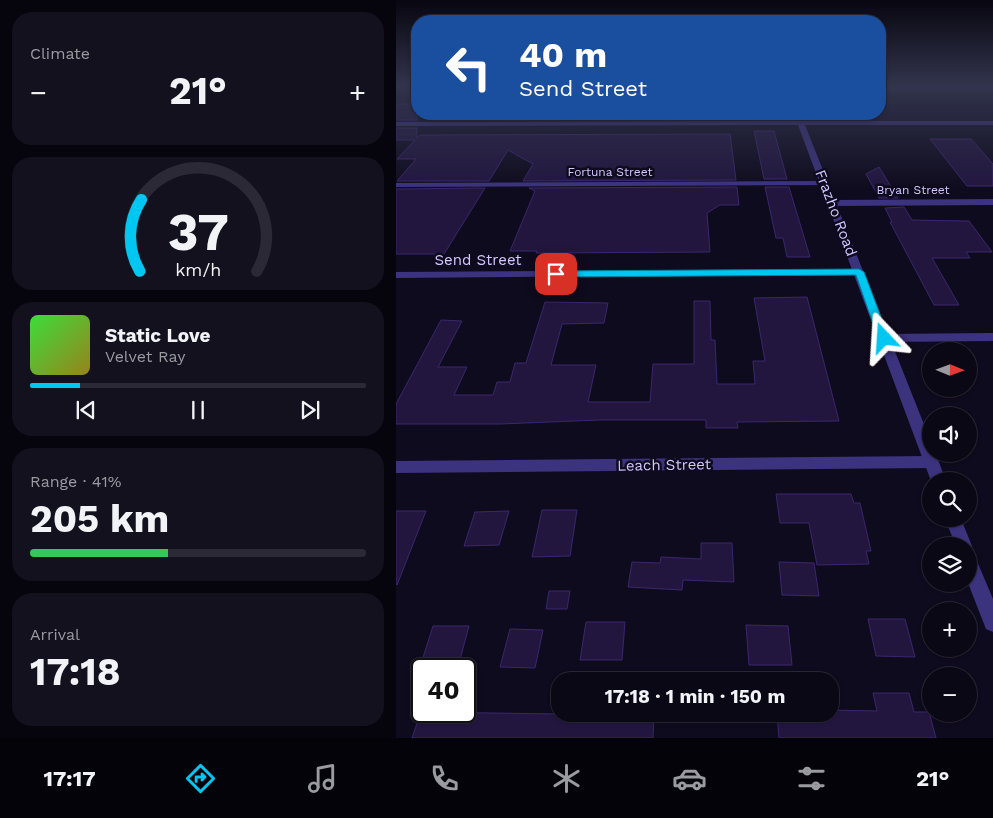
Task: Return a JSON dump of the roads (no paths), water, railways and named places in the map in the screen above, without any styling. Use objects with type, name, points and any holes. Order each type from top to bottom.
[{"type":"street","points":[[396,124],[635,120]]},
{"type":"street","name":"Frazho Road","points":[[800,120],[922,436]]},
{"type":"street","points":[[894,120],[993,123]]},
{"type":"street","name":"Fortuna Street","points":[[396,185],[824,182]]},
{"type":"street","name":"Bryan Street","points":[[833,203],[993,202]]},
{"type":"street","name":"Send Street","points":[[396,275],[859,272]]},
{"type":"street","points":[[884,338],[993,337]]},
{"type":"street","name":"Frazho Road","points":[[932,462],[936,472]]},
{"type":"street","name":"Leach Street","points":[[396,467],[932,462]]},
{"type":"street","points":[[977,582],[993,623]]}]
